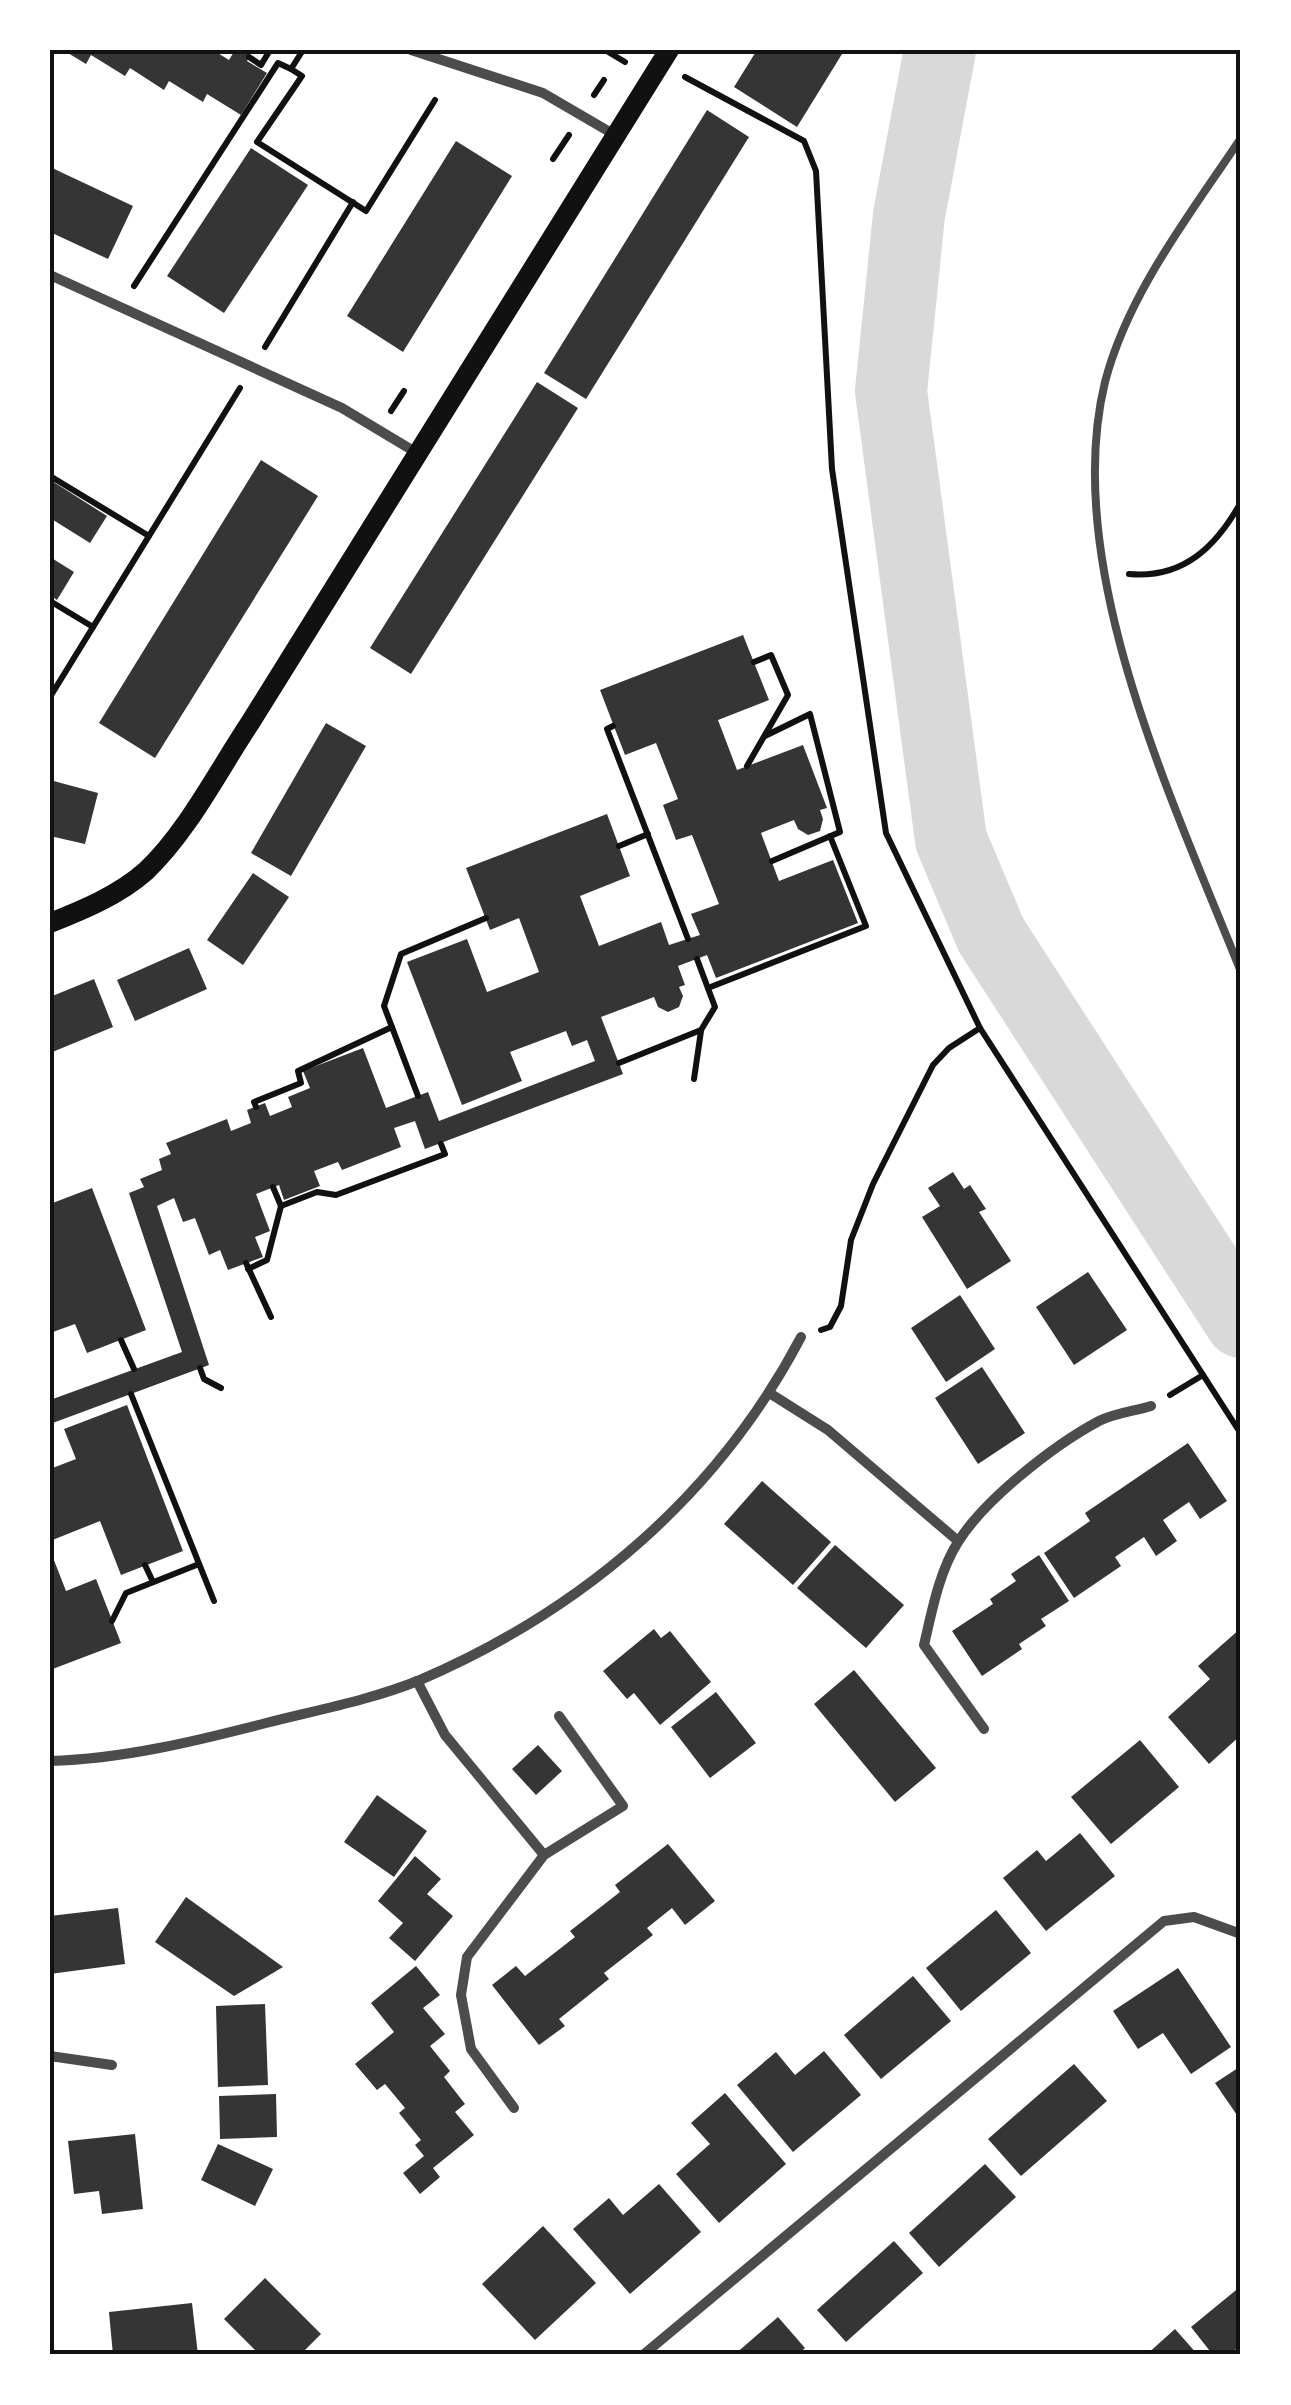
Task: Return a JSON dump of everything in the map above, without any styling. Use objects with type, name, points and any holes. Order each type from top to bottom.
[{"type":"main road","points":[[50,924],[94,905],[146,871],[178,831],[666,57]]},
{"type":"street","points":[[411,50],[543,93],[615,135]]},
{"type":"street","points":[[50,275],[342,408],[417,453]]},
{"type":"street","points":[[50,1761],[178,1745],[418,1680],[522,1629],[594,1581],[653,1534],[708,1477],[771,1394],[801,1338]]},
{"type":"street","points":[[771,1394],[828,1430],[958,1541]]},
{"type":"street","points":[[984,1729],[924,1645],[935,1597],[958,1541],[1007,1489],[1050,1454],[1102,1420],[1151,1406]]},
{"type":"street","points":[[418,1680],[444,1734],[544,1855]]},
{"type":"street","points":[[514,2108],[471,2049],[462,1995],[467,1957],[544,1855],[624,1806],[559,1716]]},
{"type":"street","points":[[643,2355],[1164,1921],[1194,1917],[1241,1934]]},
{"type":"street","points":[[50,2056],[112,2065]]},
{"type":"lane","points":[[1241,138],[1135,305],[1106,382],[1096,456],[1095,524],[1101,571],[1157,759],[1241,972]]},
{"type":"path","points":[[249,57],[261,65],[270,50]]},
{"type":"path","points":[[291,70],[303,50]]},
{"type":"path","points":[[605,50],[624,62]]},
{"type":"path","points":[[666,57],[804,141],[816,171],[832,469],[886,833],[980,1028],[1241,1434]]},
{"type":"path","points":[[134,286],[278,63],[302,76],[257,142],[366,211],[435,100]]},
{"type":"path","points":[[264,348],[353,202]]},
{"type":"path","points":[[50,697],[241,386]]},
{"type":"path","points":[[50,476],[149,536]]},
{"type":"path","points":[[1101,571],[1150,576],[1195,562],[1228,526],[1241,502]]},
{"type":"path","points":[[50,600],[93,627]]},
{"type":"path","points":[[747,766],[788,694],[771,656],[754,662]]},
{"type":"path","points":[[765,736],[810,714],[840,832],[772,861]]},
{"type":"path","points":[[613,726],[607,730],[688,939]]},
{"type":"path","points":[[619,846],[648,834]]},
{"type":"path","points":[[708,988],[866,926],[830,836]]},
{"type":"path","points":[[418,1096],[384,1006],[401,954],[486,918]]},
{"type":"path","points":[[433,940],[437,950]]},
{"type":"path","points":[[694,1079],[700,1030],[715,1007],[697,959]]},
{"type":"path","points":[[256,1107],[254,1102],[302,1083],[298,1070],[392,1027]]},
{"type":"path","points":[[801,1338],[830,1327],[840,1306],[851,1240],[934,1065],[949,1048],[980,1028]]},
{"type":"path","points":[[618,1063],[700,1030]]},
{"type":"path","points":[[281,1206],[317,1192],[336,1195],[444,1154],[441,1144]]},
{"type":"path","points":[[271,1318],[247,1266],[267,1260],[281,1206],[273,1187]]},
{"type":"path","points":[[122,1340],[134,1370]]},
{"type":"path","points":[[200,1368],[204,1379],[221,1388]]},
{"type":"path","points":[[1151,1406],[1203,1375]]},
{"type":"path","points":[[131,1394],[214,1601]]},
{"type":"path","points":[[112,1621],[126,1593],[199,1564]]},
{"type":"path","points":[[145,1565],[153,1582]]},
{"type":"building","points":[[63,50],[213,50],[229,60],[235,50],[246,50],[251,53],[247,61],[267,73],[241,115],[207,94],[203,102],[169,81],[164,90],[130,68],[125,76],[91,55],[86,64]]},
{"type":"building","points":[[757,50],[835,50],[842,54],[797,127],[734,87]]},
{"type":"building","points":[[707,110],[749,137],[586,399],[544,373]]},
{"type":"building","points":[[456,141],[512,176],[403,352],[347,316]]},
{"type":"building","points":[[251,148],[308,185],[224,313],[167,276]]},
{"type":"building","points":[[50,167],[133,206],[108,259],[50,232]]},
{"type":"building","points":[[537,382],[578,408],[411,674],[370,648]]},
{"type":"building","points":[[261,460],[318,496],[155,758],[99,723]]},
{"type":"building","points":[[52,481],[107,516],[90,543],[50,518]]},
{"type":"building","points":[[50,557],[74,572],[57,600],[50,595]]},
{"type":"building","points":[[743,635],[769,700],[718,720],[737,770],[803,745],[827,808],[820,810],[820,831],[808,835],[798,829],[794,820],[761,833],[779,881],[833,860],[858,923],[716,978],[707,955],[678,966],[685,985],[679,987],[683,996],[679,1007],[668,1012],[658,1007],[654,997],[601,1017],[623,1074],[425,1149],[415,1121],[394,1128],[401,1147],[342,1170],[338,1162],[314,1171],[320,1186],[284,1200],[279,1185],[256,1194],[270,1231],[255,1237],[263,1257],[228,1270],[220,1250],[209,1255],[195,1218],[183,1222],[174,1198],[157,1206],[209,1365],[50,1424],[50,1400],[182,1352],[129,1193],[144,1187],[140,1179],[162,1170],[159,1159],[171,1154],[166,1143],[227,1119],[231,1131],[251,1123],[247,1110],[265,1103],[270,1116],[292,1107],[288,1097],[310,1088],[303,1071],[363,1048],[386,1108],[428,1092],[439,1121],[595,1061],[587,1040],[572,1046],[566,1031],[510,1052],[522,1081],[462,1105],[407,962],[467,939],[487,992],[539,972],[519,918],[490,930],[466,868],[607,814],[630,876],[580,896],[599,946],[661,922],[669,945],[700,935],[691,914],[719,904],[692,835],[676,840],[663,805],[678,799],[656,743],[625,755],[600,690]]},
{"type":"building","points":[[326,723],[366,746],[291,876],[251,853]]},
{"type":"building","points":[[50,780],[98,793],[85,844],[50,836]]},
{"type":"building","points":[[253,873],[289,897],[243,965],[207,940]]},
{"type":"building","points":[[189,948],[207,989],[135,1021],[117,980]]},
{"type":"building","points":[[94,979],[113,1027],[50,1053],[50,997]]},
{"type":"building","points":[[953,1172],[964,1189],[970,1185],[986,1209],[979,1212],[1011,1261],[967,1289],[922,1217],[940,1206],[928,1188]]},
{"type":"building","points":[[92,1188],[146,1330],[87,1353],[75,1324],[50,1333],[50,1204]]},
{"type":"building","points":[[1088,1272],[1127,1330],[1074,1365],[1036,1307]]},
{"type":"building","points":[[960,1295],[995,1349],[946,1382],[911,1328]]},
{"type":"building","points":[[982,1367],[1025,1433],[978,1464],[935,1398]]},
{"type":"building","points":[[127,1405],[183,1551],[121,1575],[100,1521],[50,1541],[50,1469],[76,1459],[64,1429]]},
{"type":"building","points":[[1188,1443],[1227,1501],[1200,1519],[1189,1502],[1163,1520],[1177,1541],[1156,1556],[1144,1537],[1115,1557],[1121,1566],[1074,1598],[1044,1553],[1090,1521],[1085,1513]]},
{"type":"building","points":[[762,1481],[831,1542],[793,1585],[724,1524]]},
{"type":"building","points":[[835,1545],[904,1605],[866,1648],[797,1588]]},
{"type":"building","points":[[50,1550],[66,1591],[96,1579],[121,1643],[50,1670]]},
{"type":"building","points":[[1039,1555],[1069,1601],[1041,1619],[1046,1626],[1019,1644],[1022,1649],[982,1676],[952,1631],[993,1604],[990,1599],[1016,1581],[1011,1574]]},
{"type":"building","points":[[1241,1628],[1241,1735],[1209,1764],[1168,1717],[1210,1679],[1198,1666]]},
{"type":"building","points":[[654,1629],[661,1638],[670,1631],[711,1682],[660,1725],[634,1693],[627,1699],[603,1671]]},
{"type":"building","points":[[854,1670],[936,1768],[895,1802],[814,1704]]},
{"type":"building","points":[[716,1692],[756,1743],[710,1778],[671,1727]]},
{"type":"building","points":[[1140,1740],[1179,1787],[1111,1844],[1071,1797]]},
{"type":"building","points":[[538,1745],[562,1771],[536,1795],[512,1769]]},
{"type":"building","points":[[377,1795],[427,1831],[394,1877],[344,1842]]},
{"type":"building","points":[[1080,1833],[1115,1876],[1046,1931],[1003,1878],[1037,1850],[1046,1861]]},
{"type":"building","points":[[668,1844],[715,1901],[685,1925],[672,1908],[647,1928],[653,1935],[604,1973],[609,1979],[559,2019],[565,2026],[539,2045],[492,1985],[516,1966],[525,1976],[575,1937],[570,1931],[620,1892],[615,1885]]},
{"type":"building","points":[[415,1856],[441,1879],[427,1894],[453,1916],[415,1961],[389,1938],[403,1923],[378,1901]]},
{"type":"building","points":[[186,1897],[283,1967],[234,1996],[155,1942]]},
{"type":"building","points":[[118,1908],[125,1964],[50,1974],[50,1916]]},
{"type":"building","points":[[996,1910],[1031,1953],[961,2011],[926,1968]]},
{"type":"building","points":[[416,1966],[440,1995],[423,2008],[445,2034],[430,2046],[450,2071],[444,2077],[465,2104],[455,2112],[474,2135],[433,2168],[440,2177],[420,2194],[403,2173],[424,2156],[415,2145],[421,2140],[399,2113],[405,2108],[385,2084],[377,2090],[355,2064],[394,2032],[371,2003]]},
{"type":"building","points":[[1178,1968],[1231,2047],[1191,2074],[1163,2033],[1138,2049],[1113,2011]]},
{"type":"building","points":[[913,1976],[951,2021],[881,2079],[844,2035]]},
{"type":"building","points":[[265,2004],[268,2085],[218,2087],[216,2006]]},
{"type":"building","points":[[824,2051],[861,2095],[793,2152],[737,2085],[776,2052],[795,2075]]},
{"type":"building","points":[[1074,2064],[1107,2101],[1021,2176],[988,2139]]},
{"type":"building","points":[[1241,2066],[1241,2121],[1215,2083]]},
{"type":"building","points":[[725,2093],[786,2164],[719,2223],[676,2174],[710,2144],[691,2123]]},
{"type":"building","points":[[276,2094],[277,2137],[220,2139],[219,2096]]},
{"type":"building","points":[[135,2134],[143,2209],[102,2214],[99,2191],[74,2194],[68,2141]]},
{"type":"building","points":[[218,2144],[273,2169],[255,2206],[201,2180]]},
{"type":"building","points":[[985,2164],[1016,2197],[939,2267],[909,2233]]},
{"type":"building","points":[[659,2184],[701,2232],[630,2294],[573,2229],[609,2198],[623,2215]]},
{"type":"building","points":[[543,2226],[596,2283],[535,2340],[482,2284]]},
{"type":"building","points":[[894,2241],[923,2273],[846,2342],[817,2310]]},
{"type":"building","points":[[265,2278],[321,2334],[300,2355],[260,2355],[224,2319]]},
{"type":"building","points":[[1241,2286],[1241,2345],[1229,2355],[1213,2355],[1191,2327]]},
{"type":"building","points":[[192,2303],[198,2355],[113,2355],[109,2312]]},
{"type":"building","points":[[778,2317],[805,2348],[797,2355],[734,2355]]},
{"type":"building","points":[[1175,2329],[1198,2355],[1146,2355]]},
{"type":"waterway","points":[[940,50],[909,215],[891,391],[951,840],[991,935],[1241,1322]]}]
